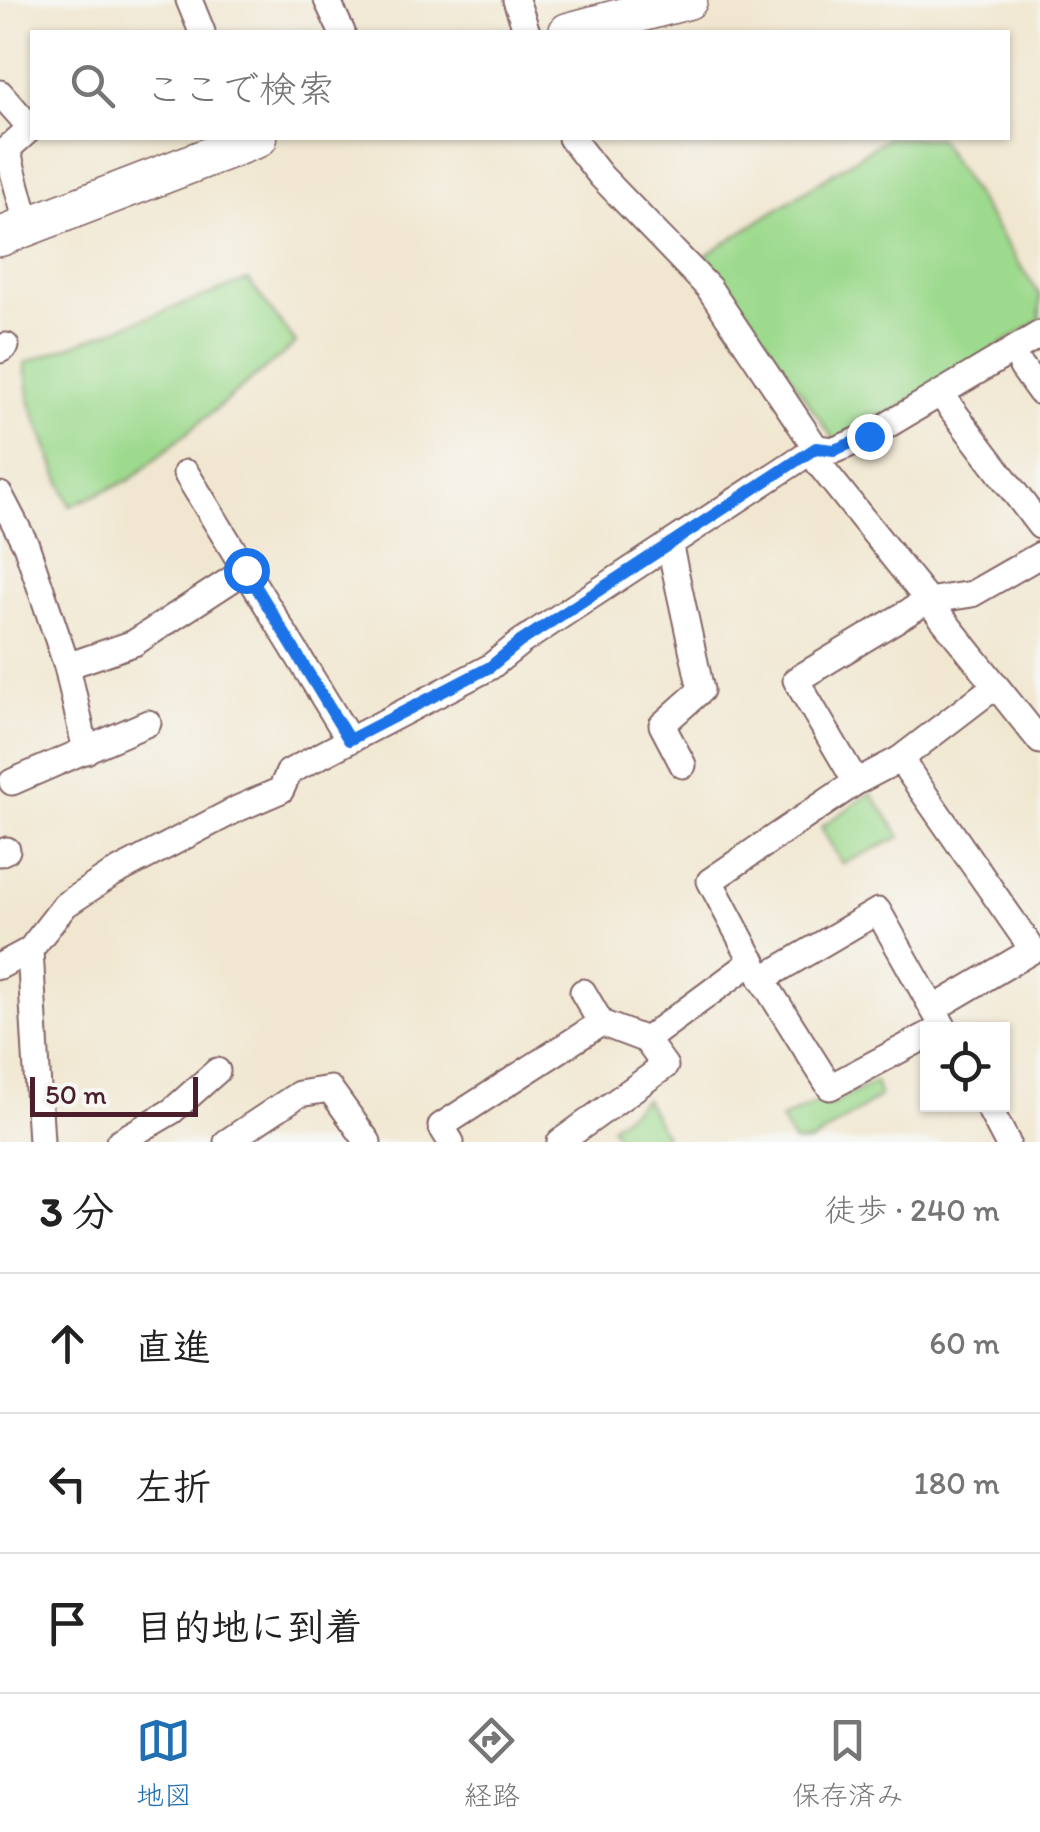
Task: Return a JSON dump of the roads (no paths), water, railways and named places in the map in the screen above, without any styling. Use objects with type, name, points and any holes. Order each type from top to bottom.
[{"type":"street","points":[[189,0],[201,30]]},
{"type":"street","points":[[328,0],[341,30]]},
{"type":"street","points":[[516,0],[526,30]]},
{"type":"street","points":[[576,30],[688,0]]},
{"type":"street","points":[[0,93],[30,125]]},
{"type":"street","points":[[30,129],[7,149],[14,232],[246,140]]},
{"type":"street","points":[[573,140],[600,176],[709,288],[816,448],[820,464],[1040,741]]},
{"type":"street","points":[[0,966],[30,950],[66,906],[109,876],[237,808],[281,790],[289,772],[490,667],[520,642],[816,448],[834,450],[869,436],[1040,334]]},
{"type":"street","points":[[1022,367],[1040,392]]},
{"type":"street","points":[[947,403],[1040,526]]},
{"type":"street","points":[[186,474],[349,740]]},
{"type":"street","points":[[0,495],[26,545],[66,666],[86,751]]},
{"type":"street","points":[[670,547],[701,690],[662,725],[684,765]]},
{"type":"street","points":[[856,782],[796,680],[927,602],[972,594],[1040,555]]},
{"type":"street","points":[[66,666],[134,643],[246,570]]},
{"type":"street","points":[[920,1036],[830,1088],[758,970],[710,881],[856,782],[900,759],[994,687]]},
{"type":"street","points":[[12,782],[148,723]]},
{"type":"street","points":[[900,759],[1033,950],[942,1022]]},
{"type":"street","points":[[646,1040],[758,970],[878,911],[935,1022]]},
{"type":"street","points":[[30,950],[41,1142]]},
{"type":"street","points":[[560,1142],[665,1066],[646,1040],[600,1023],[583,992]]},
{"type":"street","points":[[451,1142],[441,1126],[600,1023]]},
{"type":"street","points":[[118,1142],[172,1111],[216,1072]]},
{"type":"street","points":[[227,1142],[299,1094],[330,1088],[368,1142]]},
{"type":"street","points":[[991,1112],[1008,1142]]}]
